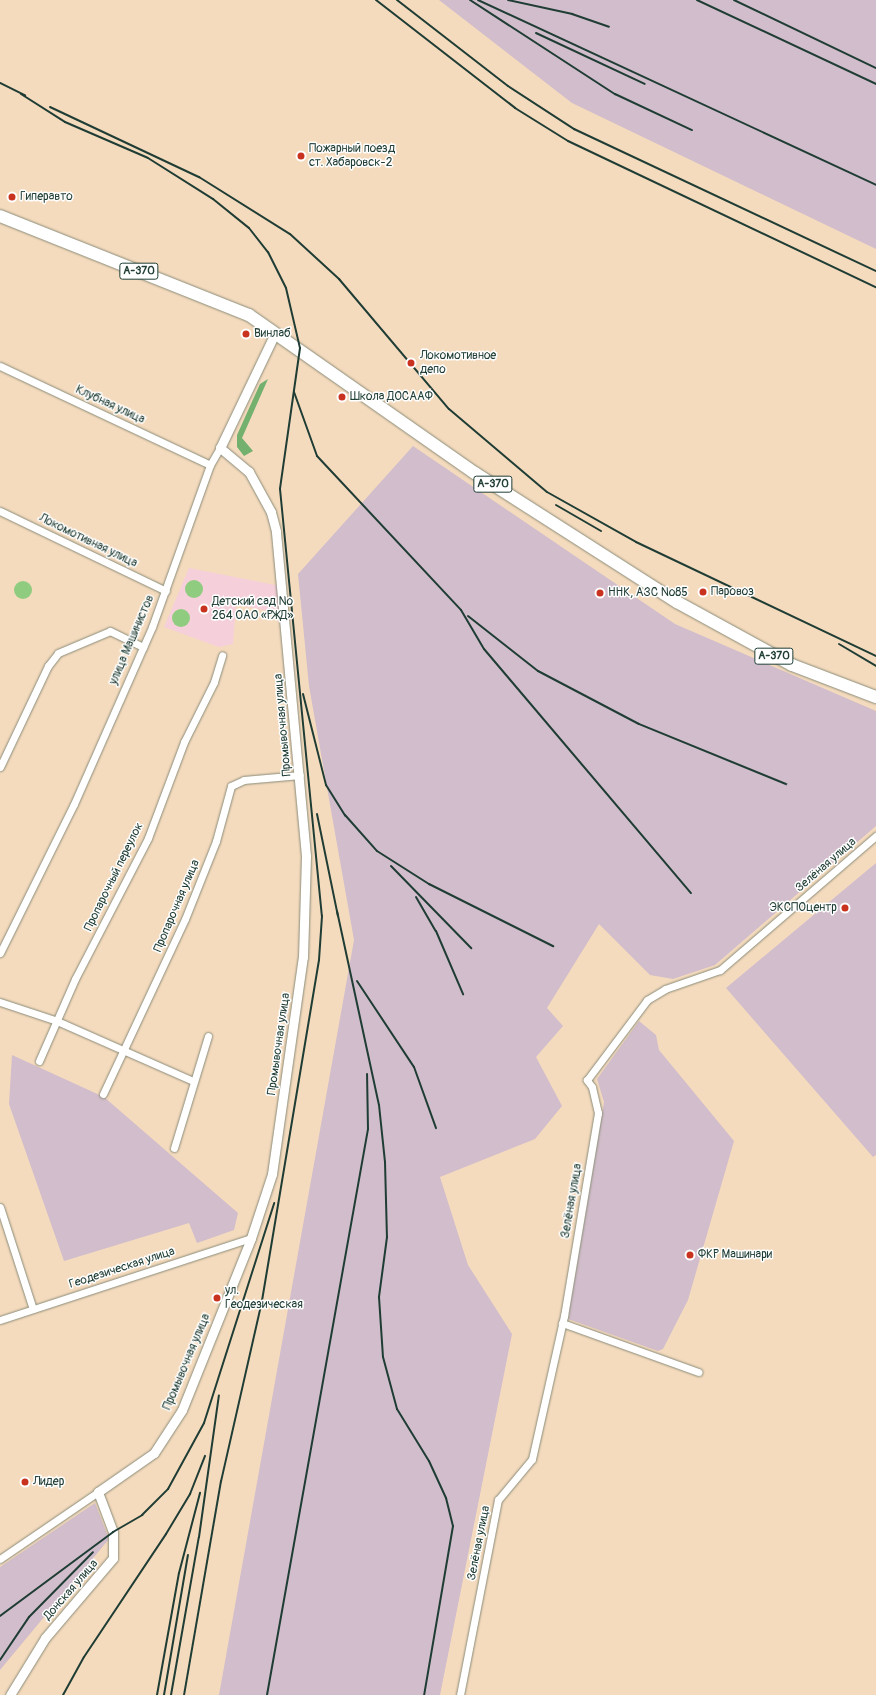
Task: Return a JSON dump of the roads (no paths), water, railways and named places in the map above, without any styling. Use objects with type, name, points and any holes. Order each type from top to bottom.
[{"type":"highway","name":"А-370","points":[[0,216],[220,302],[249,315],[462,464],[671,599],[792,665],[876,697]]},
{"type":"street","name":"улица Машинистов","points":[[0,951],[74,804],[166,591],[210,465],[220,448],[275,333]]},
{"type":"street","name":"Клубная улица","points":[[0,366],[210,465]]},
{"type":"street","name":"Промывочная улица","points":[[0,1559],[141,1464],[168,1434],[182,1410],[251,1238],[272,1174],[303,957],[306,856],[300,775],[276,531],[270,512],[249,472],[220,448]]},
{"type":"street","name":"Локомотивная улица","points":[[0,511],[166,591]]},
{"type":"street","points":[[0,768],[48,666],[58,653],[110,632],[143,647]]},
{"type":"street","name":"Пропарочный переулок","points":[[39,1061],[57,1021],[148,838],[184,742],[214,682],[222,655]]},
{"type":"street","name":"Пропарочная улица","points":[[103,1094],[185,919],[216,841],[231,786],[244,780],[300,775]]},
{"type":"street","name":"Зелёная улица","points":[[460,1695],[498,1500],[532,1459],[562,1323],[598,1113],[592,1087],[587,1080],[647,1000],[665,989],[720,970],[876,836]]},
{"type":"street","points":[[0,1002],[57,1021],[124,1049],[193,1081]]},
{"type":"street","points":[[174,1148],[193,1081],[208,1036]]},
{"type":"street","points":[[0,1207],[33,1309]]},
{"type":"street","name":"Геодезическая улица","points":[[0,1320],[251,1238]]},
{"type":"street","points":[[562,1323],[698,1372]]},
{"type":"street","name":"Донская улица","points":[[10,1695],[45,1638],[113,1558],[113,1532],[98,1492]]},
{"type":"railway","points":[[376,0],[515,108],[568,141],[876,287]]},
{"type":"railway","points":[[397,0],[508,86],[574,129],[876,271]]},
{"type":"railway","points":[[470,0],[615,94],[692,130]]},
{"type":"railway","points":[[478,0],[876,185]]},
{"type":"railway","points":[[508,0],[572,14],[609,27]]},
{"type":"railway","points":[[697,0],[876,84]]},
{"type":"railway","points":[[734,0],[876,68]]},
{"type":"railway","points":[[536,33],[645,84]]},
{"type":"railway","points":[[0,83],[25,95]]},
{"type":"railway","points":[[21,94],[65,122],[148,158],[213,199],[249,228],[268,252],[286,288],[300,348],[280,489],[322,916],[319,960],[262,1301],[221,1481],[184,1695]]},
{"type":"railway","points":[[50,107],[199,177],[290,234],[339,279],[449,409],[547,492],[636,542],[876,656]]},
{"type":"railway","points":[[294,392],[317,456],[461,610],[484,649],[691,893]]},
{"type":"railway","points":[[556,505],[601,531]]},
{"type":"railway","points":[[468,616],[538,671],[639,724],[786,784]]},
{"type":"railway","points":[[839,644],[876,666]]},
{"type":"railway","points":[[303,694],[326,785],[345,815],[377,851],[429,884],[553,946]]},
{"type":"railway","points":[[317,814],[338,916]]},
{"type":"railway","points":[[391,866],[471,948]]},
{"type":"railway","points":[[416,897],[436,931],[463,994]]},
{"type":"railway","points":[[337,911],[379,1105],[385,1162],[387,1237],[379,1297],[383,1357],[397,1409],[429,1461],[446,1498],[453,1526],[424,1695]]},
{"type":"railway","points":[[357,981],[414,1067],[436,1128]]},
{"type":"railway","points":[[267,1695],[368,1129],[367,1074]]},
{"type":"railway","points":[[0,1616],[113,1532],[142,1515],[168,1489],[204,1423],[274,1203]]},
{"type":"railway","points":[[171,1695],[199,1537],[219,1395]]},
{"type":"railway","points":[[63,1695],[84,1657],[166,1534],[190,1494],[205,1456]]},
{"type":"railway","points":[[157,1695],[179,1573],[200,1493]]},
{"type":"railway","points":[[0,1660],[29,1617],[93,1552]]},
{"type":"railway","points":[[164,1695],[188,1555]]},
{"type":"place","name":"Пожарный поезд ст. Хабаровск-2","points":[[301,156]]},
{"type":"place","name":"Гиперавто","points":[[12,197]]},
{"type":"place","name":"Винлаб","points":[[246,334]]},
{"type":"place","name":"Локомотивное депо","points":[[411,363]]},
{"type":"place","name":"Школа ДОСААФ","points":[[342,397]]},
{"type":"place","name":"Паровоз","points":[[703,592]]},
{"type":"place","name":"ННК, АЗС №85","points":[[600,593]]},
{"type":"place","name":"Детский сад № 264 ОАО «РЖД»","points":[[204,609]]},
{"type":"place","name":"ЭКСПОцентр","points":[[845,908]]},
{"type":"place","name":"ФКР Машинари","points":[[690,1255]]},
{"type":"place","name":"ул. Геодезическая","points":[[217,1298]]},
{"type":"place","name":"Лидер","points":[[25,1482]]}]
